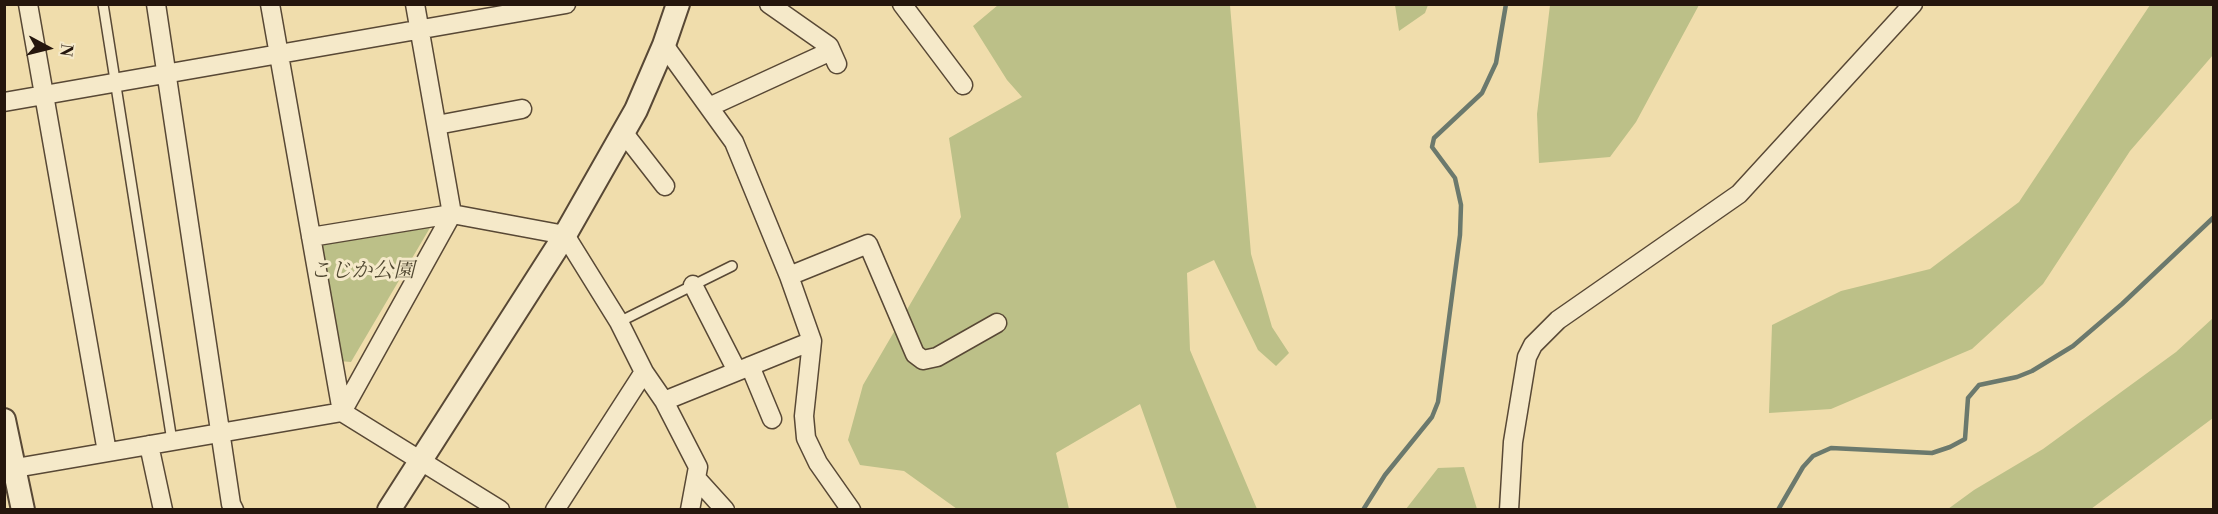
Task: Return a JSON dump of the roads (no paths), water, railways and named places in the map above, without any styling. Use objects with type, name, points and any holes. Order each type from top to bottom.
[{"type":"street","points":[[28,4],[107,452]]},
{"type":"street","points":[[156,4],[231,504],[234,510]]},
{"type":"street","points":[[270,4],[342,412]]},
{"type":"street","points":[[342,412],[452,214],[415,4]]},
{"type":"street","points":[[4,102],[566,4]]},
{"type":"street","points":[[389,510],[565,235],[636,110],[664,45],[678,4]]},
{"type":"street","points":[[709,107],[834,58],[829,46],[769,4]]},
{"type":"street","points":[[902,4],[963,85]]},
{"type":"street","points":[[1509,510],[1513,442],[1527,357],[1533,345],[1558,320],[1738,194],[1913,4]]},
{"type":"street","points":[[664,45],[734,142],[789,276],[812,341],[804,416],[806,438],[818,463],[850,510]]},
{"type":"street","points":[[437,125],[522,109]]},
{"type":"street","points":[[623,132],[664,186]]},
{"type":"street","points":[[311,237],[452,214],[565,235],[619,322],[644,372],[664,401],[698,467],[690,510]]},
{"type":"street","points":[[789,276],[868,244],[915,354],[923,360],[937,357],[997,322]]},
{"type":"street","points":[[693,285],[772,419]]},
{"type":"street","points":[[664,401],[812,341]]},
{"type":"street","points":[[555,510],[644,372]]},
{"type":"street","points":[[10,469],[342,412],[500,510]]},
{"type":"street","points":[[4,420],[10,469],[23,510]]},
{"type":"street","points":[[149,445],[164,510]]},
{"type":"street","points":[[697,479],[724,510]]},
{"type":"lane","points":[[103,4],[172,441]]},
{"type":"lane","points":[[619,322],[732,266]]},
{"type":"waterway","points":[[1363,510],[1385,475],[1432,417],[1438,402],[1460,235],[1461,205],[1455,178],[1432,147],[1434,138],[1482,93],[1496,63],[1506,4]]},
{"type":"waterway","points":[[1778,510],[1803,467],[1813,456],[1831,448],[1932,453],[1965,439],[1968,398],[1979,385],[2017,377],[2032,371],[2073,346],[2122,304],[2214,217]]},
{"type":"park label","name":"こじか公園","points":[[362,272]]}]
